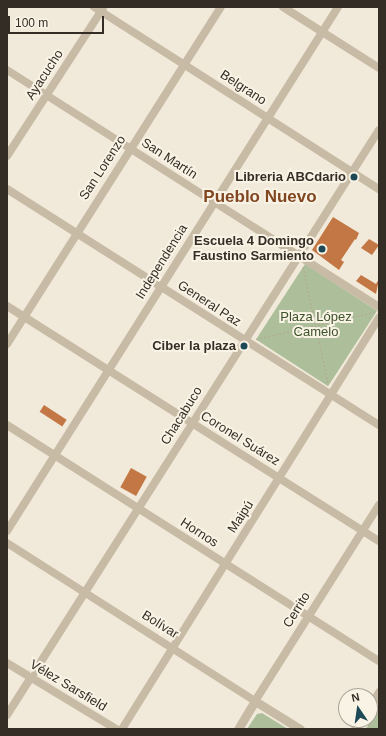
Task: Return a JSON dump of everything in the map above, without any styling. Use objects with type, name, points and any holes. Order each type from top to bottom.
[{"type":"street","name":"San Lorenzo","points":[[7,344],[76,232],[221,7]]},
{"type":"street","points":[[283,7],[379,68]]},
{"type":"street","name":"Independencia","points":[[7,531],[338,7]]},
{"type":"street","name":"Belgrano","points":[[99,8],[184,65],[379,189]]},
{"type":"street","name":"Ayacucho","points":[[7,156],[99,8]]},
{"type":"street","name":"San Martín","points":[[7,70],[379,307]]},
{"type":"street","name":"Chacabuco","points":[[7,715],[192,422],[300,257],[379,130]]},
{"type":"street","name":"General Paz","points":[[7,189],[161,286],[244,341],[379,425]]},
{"type":"street","name":"Coronel Suárez","points":[[7,306],[379,541]]},
{"type":"street","name":"Maipú","points":[[122,729],[174,649],[225,563],[280,479],[379,318]]},
{"type":"street","name":"Hornos","points":[[7,425],[379,661]]},
{"type":"street","name":"Cerrito","points":[[238,729],[379,505]]},
{"type":"street","name":"Bolívar","points":[[7,543],[300,729]]},
{"type":"street","name":"Vélez Sarsfield","points":[[7,663],[116,729]]},
{"type":"path","points":[[300,257],[331,394]]},
{"type":"path","points":[[244,341],[379,311]]},
{"type":"path","points":[[366,729],[379,708]]},
{"type":"green space","name":"Plaza López Camelo","points":[[305,264],[377,311],[328,386],[256,339]]},
{"type":"green space","points":[[379,708],[379,729],[366,729],[378,728]]},
{"type":"green space","points":[[262,713],[288,729],[247,729],[257,714]]},
{"type":"building","points":[[333,217],[359,233],[356,240],[355,239],[341,260],[344,262],[339,270],[312,250]]},
{"type":"building","points":[[369,239],[379,245],[372,255],[361,248]]},
{"type":"building","points":[[361,275],[376,284],[379,279],[376,294],[356,281]]},
{"type":"building","points":[[44,405],[67,420],[62,426],[40,412]]},
{"type":"building","points":[[131,468],[147,477],[136,496],[120,487]]},
{"type":"place","name":"Libreria ABCdario","points":[[354,177]]},
{"type":"place","name":"Escuela 4 Domingo Faustino Sarmiento","points":[[322,249]]},
{"type":"place","name":"Ciber la plaza","points":[[244,346]]},
{"type":"district","name":"Pueblo Nuevo","points":[[260,197]]}]
